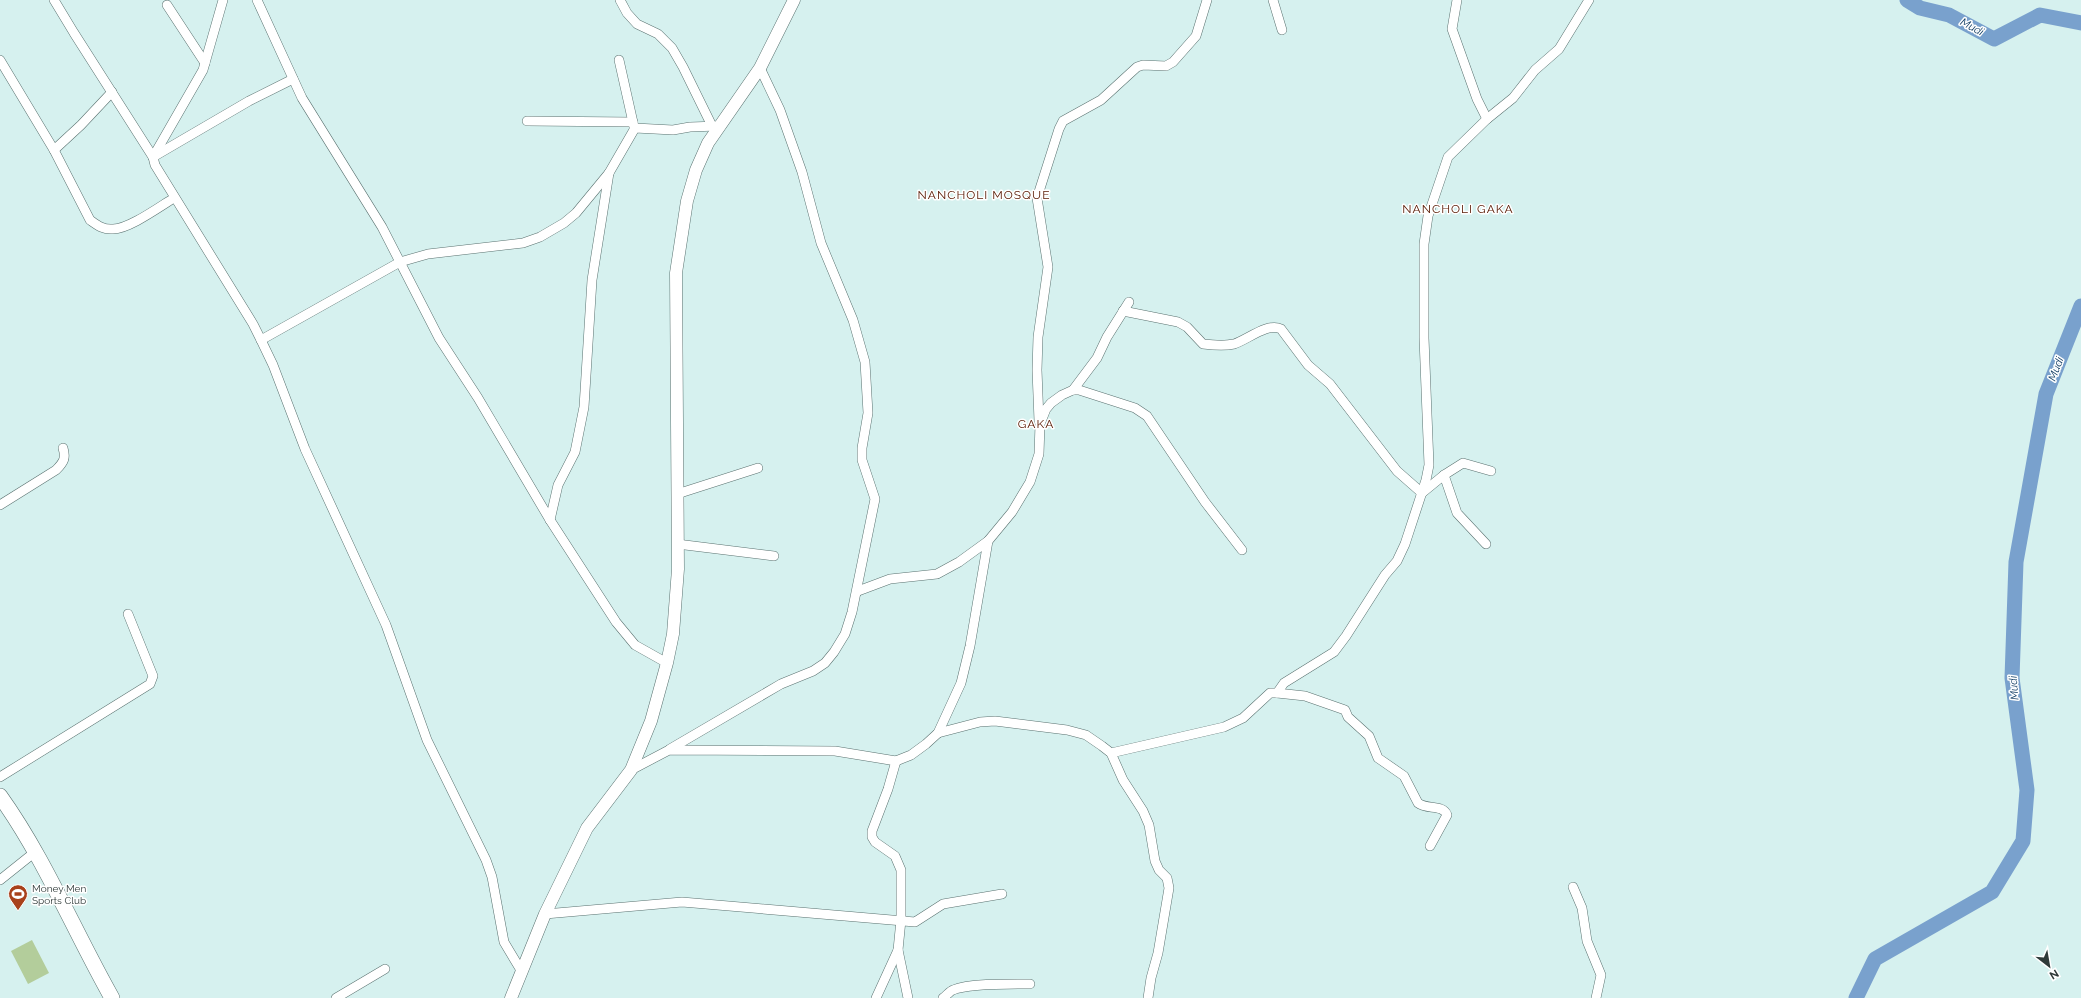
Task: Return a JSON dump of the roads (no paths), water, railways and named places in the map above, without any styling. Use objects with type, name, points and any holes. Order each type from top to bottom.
[{"type":"highway","points":[[0,796],[35,852],[90,959],[112,998]]},
{"type":"street","points":[[54,0],[153,157],[155,165],[174,198],[253,324],[261,340],[273,365],[305,449],[386,625],[427,740],[486,860],[492,877],[504,942],[522,972]]},
{"type":"street","points":[[153,157],[203,70],[223,0]]},
{"type":"street","points":[[257,0],[302,98],[382,227],[439,338],[478,398],[550,520],[616,622],[635,645],[667,663]]},
{"type":"street","points":[[620,0],[627,13],[637,24],[658,34],[672,48],[684,67],[715,126]]},
{"type":"street","points":[[511,998],[545,914],[587,828],[631,770],[651,720],[667,663],[675,612],[677,544],[676,273],[684,216],[696,170],[715,126],[760,68],[794,0]]},
{"type":"street","points":[[858,591],[890,579],[937,574],[959,562],[988,541],[1012,512],[1030,482],[1039,454],[1040,424],[1037,370],[1038,337],[1048,267],[1037,198],[1059,129],[1063,121],[1101,100],[1137,67],[1144,65],[1166,66],[1173,62],[1196,36],[1207,0]]},
{"type":"street","points":[[1273,0],[1282,30]]},
{"type":"street","points":[[1457,0],[1452,29],[1477,99],[1487,119]]},
{"type":"street","points":[[1277,693],[1284,683],[1334,652],[1346,636],[1385,575],[1402,553],[1422,493],[1429,465],[1424,338],[1424,233],[1448,157],[1487,119],[1513,98],[1535,70],[1559,49],[1589,0]]},
{"type":"street","points":[[167,5],[205,63]]},
{"type":"street","points":[[0,60],[54,150],[90,220],[100,228],[114,230],[128,224],[174,198]]},
{"type":"street","points":[[261,340],[400,262],[428,254],[523,243],[540,237],[564,223],[576,213],[588,196],[609,173],[634,125],[619,60]]},
{"type":"street","points":[[631,770],[669,750],[781,684],[813,671],[825,662],[844,634],[858,591],[861,566],[875,499],[862,460],[862,448],[868,413],[865,362],[853,320],[821,242],[794,151],[780,110],[760,68]]},
{"type":"street","points":[[153,157],[240,106],[293,78]]},
{"type":"street","points":[[54,150],[82,125],[112,92]]},
{"type":"street","points":[[527,121],[634,125],[673,130],[690,127],[715,126]]},
{"type":"street","points":[[550,520],[558,485],[574,452],[584,407],[592,280],[609,173]]},
{"type":"street","points":[[1040,424],[1046,409],[1051,403],[1072,390],[1098,358],[1129,302]]},
{"type":"street","points":[[1123,311],[1178,322],[1187,327],[1203,344],[1233,344],[1266,329],[1277,327],[1281,329],[1308,365],[1330,384],[1397,471],[1422,493]]},
{"type":"street","points":[[1072,390],[1084,391],[1135,408],[1147,416],[1206,502],[1242,550]]},
{"type":"street","points":[[0,505],[56,470],[64,462],[65,455],[62,448]]},
{"type":"street","points":[[1422,493],[1444,475],[1463,463],[1491,471]]},
{"type":"street","points":[[677,494],[758,468]]},
{"type":"street","points":[[1444,475],[1457,513],[1486,544]]},
{"type":"street","points":[[938,733],[961,683],[965,669],[988,541]]},
{"type":"street","points":[[677,544],[774,556]]},
{"type":"street","points":[[0,777],[150,684],[153,676],[128,614]]},
{"type":"street","points":[[1111,753],[1228,725],[1243,718],[1270,693],[1305,696],[1344,710],[1353,722],[1369,736],[1378,758],[1404,776],[1418,803],[1422,806],[1442,809],[1445,812],[1447,815],[1430,846]]},
{"type":"street","points":[[669,750],[835,751],[896,760],[911,755],[938,733],[980,722],[994,721],[1018,723],[1067,730],[1086,735],[1111,753],[1123,780],[1143,811],[1149,825],[1155,861],[1167,878],[1169,888],[1158,953],[1151,978],[1148,998]]},
{"type":"street","points":[[896,760],[888,789],[872,831],[872,837],[875,842],[895,856],[899,862],[901,870],[901,920],[898,950],[908,998]]},
{"type":"street","points":[[0,880],[35,852]]},
{"type":"street","points":[[1573,887],[1582,908],[1587,941],[1601,975],[1596,998]]},
{"type":"street","points":[[545,914],[682,902],[915,922],[943,904],[1002,894]]},
{"type":"street","points":[[876,998],[898,950]]},
{"type":"street","points":[[336,998],[385,969]]},
{"type":"street","points":[[944,998],[953,990],[969,987],[995,984],[1030,984]]},
{"type":"waterway","name":"Mudi","points":[[1907,0],[1920,8],[1949,15],[1994,39],[2040,15],[2081,23]]},
{"type":"waterway","name":"Mudi","points":[[1856,998],[1875,959],[1992,892],[2023,841],[2027,790],[2012,678],[2016,562],[2046,394],[2081,306]]},
{"type":"place","name":"Money Men Sports Club","points":[[18,911]]},
{"type":"district","name":"NANCHOLI MOSQUE","points":[[984,195]]},
{"type":"district","name":"NANCHOLI GAKA","points":[[1458,209]]},
{"type":"district","name":"GAKA","points":[[1036,424]]}]
